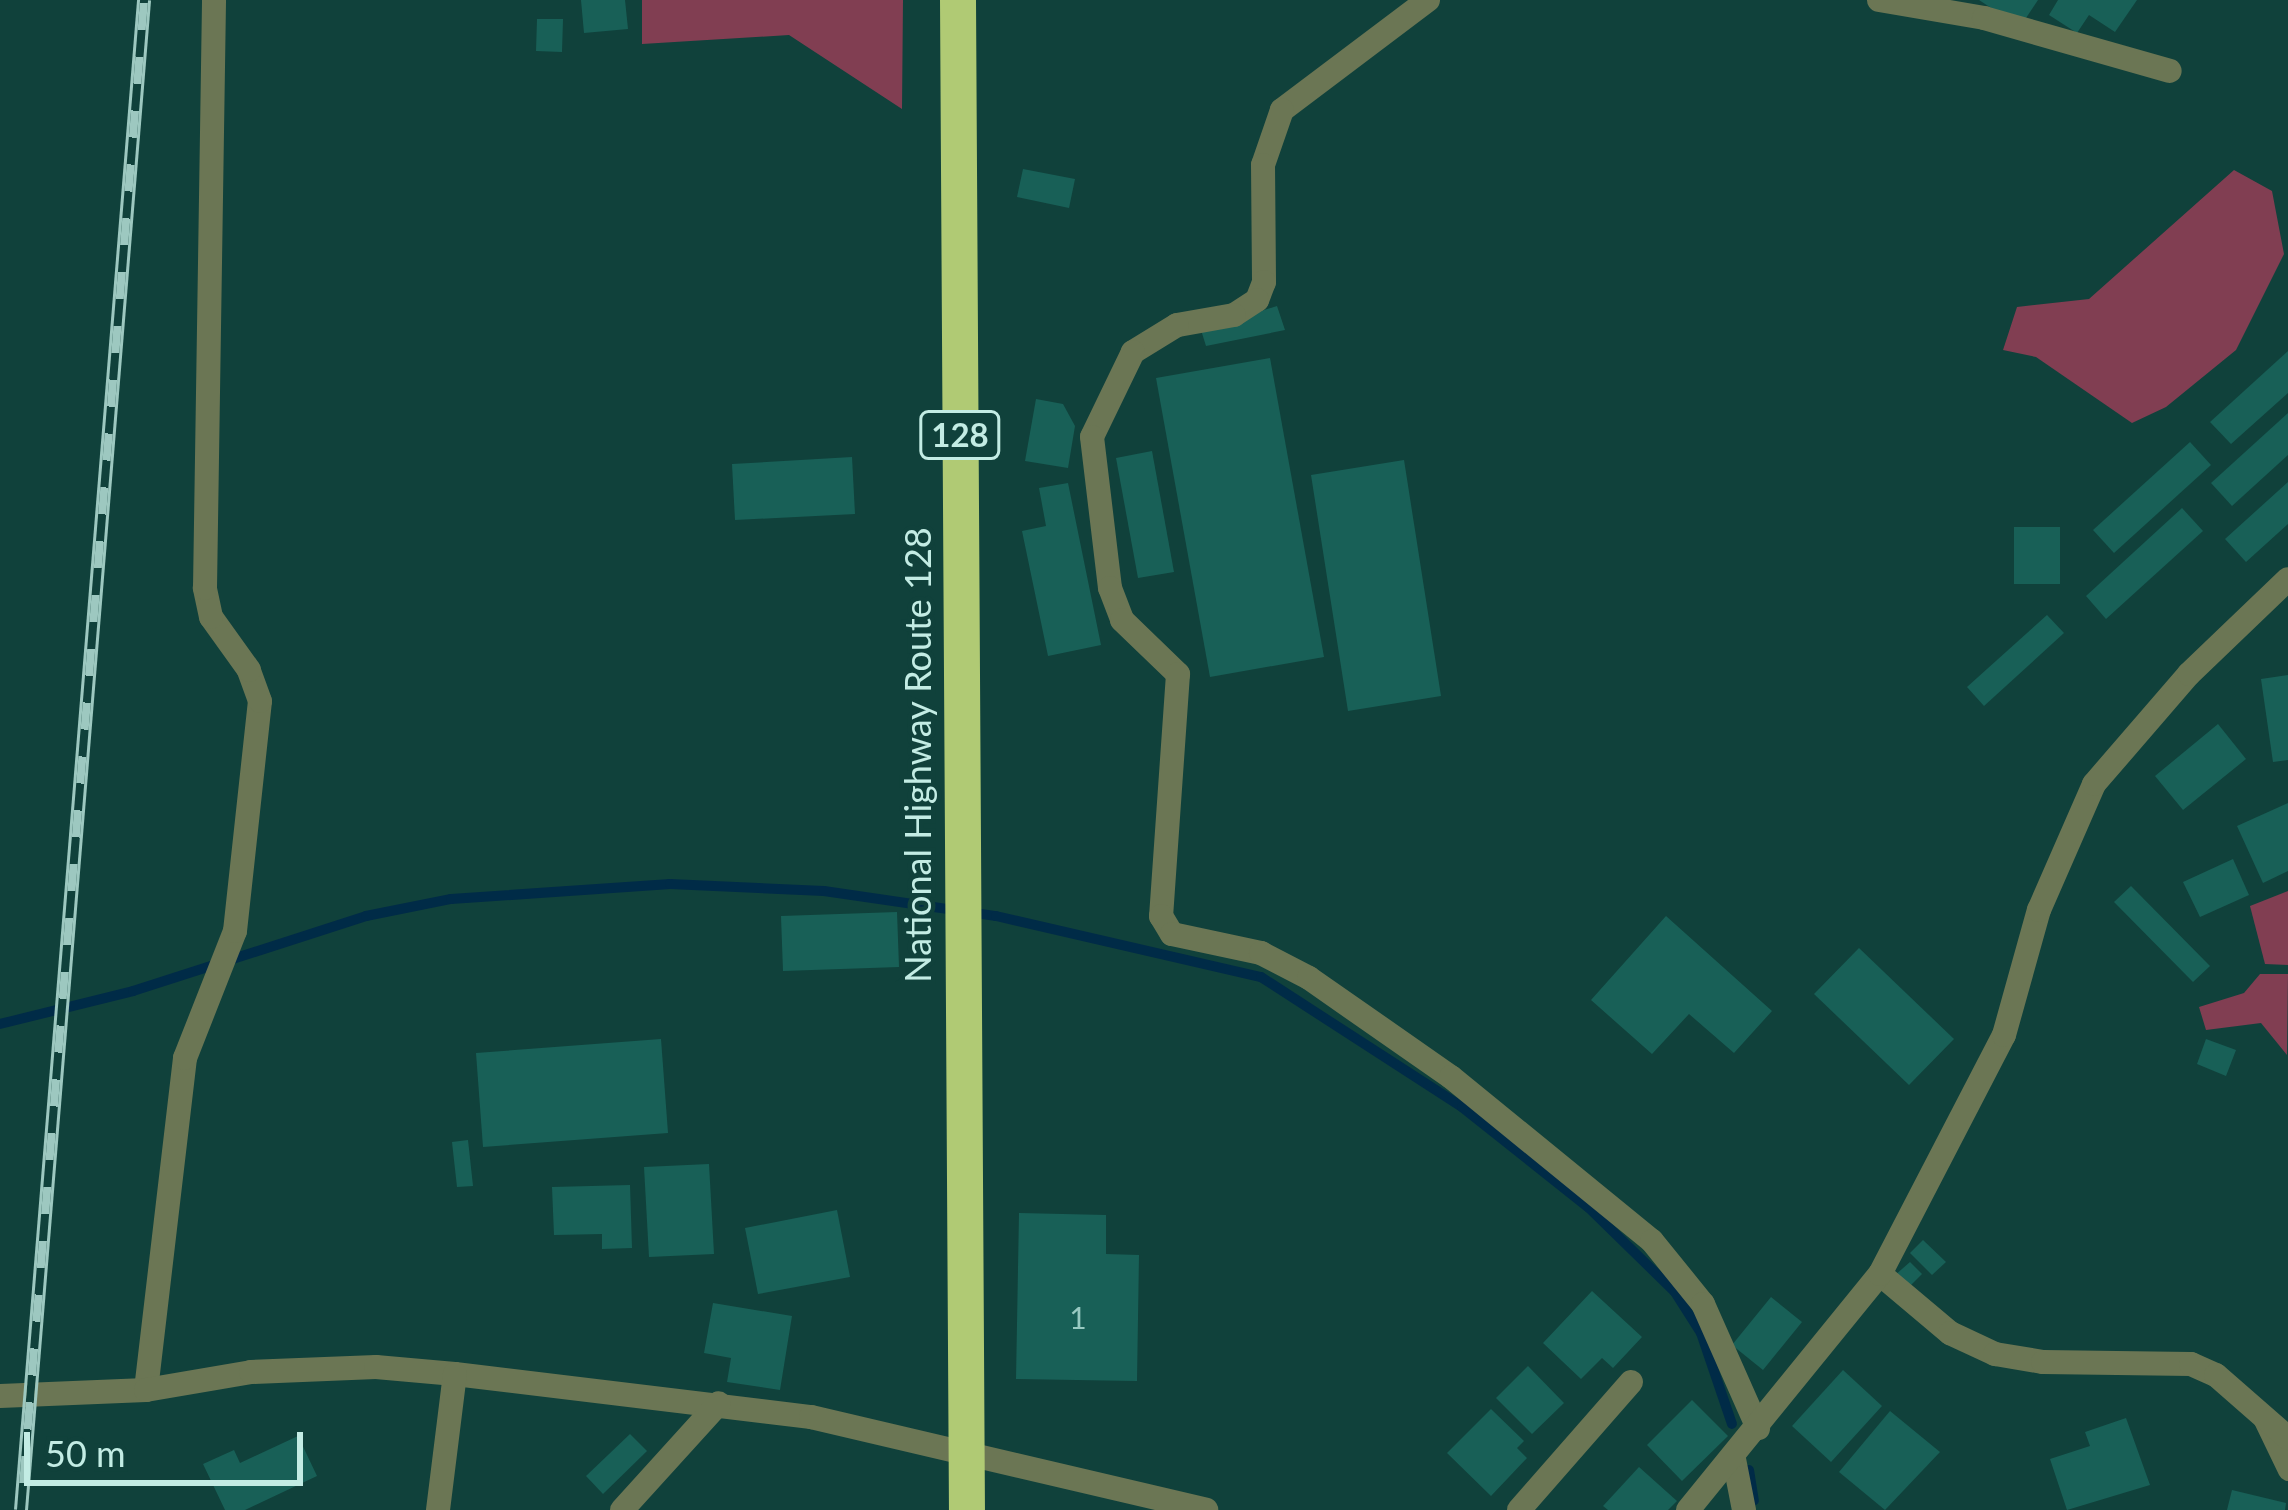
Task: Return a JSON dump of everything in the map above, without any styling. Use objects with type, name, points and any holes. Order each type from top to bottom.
[{"type":"highway","name":"National Highway Route 128","points":[[958,0],[959,968],[967,1510]]},
{"type":"street","points":[[146,1390],[185,1058],[220,986],[235,931],[260,701],[249,670],[211,617],[206,588],[214,0]]},
{"type":"street","points":[[1428,0],[1282,110],[1263,165],[1264,282],[1257,300],[1234,315],[1177,325],[1133,352],[1091,436],[1110,588],[1122,620],[1178,674],[1161,916],[1172,934],[1261,953],[1309,978],[1450,1077],[1652,1241],[1702,1304],[1757,1429]]},
{"type":"street","points":[[1880,0],[1984,18],[2170,71]]},
{"type":"street","points":[[1688,1510],[1880,1274],[2004,1035],[2039,910],[2094,784],[2189,674],[2288,579]]},
{"type":"street","points":[[1880,1274],[1950,1333],[1995,1354],[2044,1362],[2191,1364],[2288,1438]]},
{"type":"street","points":[[0,1396],[146,1390],[251,1372],[376,1367],[455,1374],[719,1402],[968,1450],[1205,1510]]},
{"type":"street","points":[[438,1510],[455,1374]]},
{"type":"street","points":[[1519,1510],[1631,1382]]},
{"type":"street","points":[[622,1510],[719,1402]]},
{"type":"street","points":[[1734,1459],[1744,1510]]},
{"type":"lane","points":[[2262,1416],[2288,1470]]},
{"type":"shaded area","points":[[642,0],[903,0],[902,109],[789,35],[642,44]]},
{"type":"shaded area","points":[[2234,170],[2272,191],[2284,254],[2236,350],[2166,407],[2132,423],[2036,357],[2003,350],[2017,307],[2089,299]]},
{"type":"shaded area","points":[[2288,891],[2288,965],[2265,964],[2250,906]]},
{"type":"shaded area","points":[[2260,974],[2288,974],[2287,1055],[2261,1023],[2206,1030],[2199,1007],[2244,993]]},
{"type":"building","points":[[581,0],[625,0],[628,29],[584,33]]},
{"type":"building","points":[[1979,0],[2038,0],[2020,27]]},
{"type":"building","points":[[2058,0],[2137,0],[2115,32],[2089,15],[2077,33],[2049,15]]},
{"type":"building","points":[[537,19],[563,19],[562,52],[536,51]]},
{"type":"building","points":[[1023,169],[1075,179],[1069,208],[1017,197]]},
{"type":"building","points":[[1277,306],[1285,330],[1206,346],[1201,330]]},
{"type":"building","points":[[2288,351],[2288,393],[2231,444],[2210,422]]},
{"type":"building","points":[[1270,358],[1324,657],[1210,677],[1156,378]]},
{"type":"building","points":[[1036,399],[1063,404],[1075,426],[1068,468],[1025,461]]},
{"type":"building","points":[[2288,413],[2288,455],[2232,506],[2211,483]]},
{"type":"building","points":[[2190,442],[2211,465],[2114,553],[2093,530]]},
{"type":"building","points":[[1152,451],[1174,572],[1138,578],[1116,458]]},
{"type":"building","points":[[852,457],[855,514],[735,520],[732,464]]},
{"type":"building","points":[[1404,460],[1441,696],[1348,711],[1311,475]]},
{"type":"building","points":[[2288,482],[2288,524],[2246,562],[2225,539]]},
{"type":"building","points":[[1068,483],[1101,645],[1048,656],[1022,531],[1046,526],[1039,488]]},
{"type":"building","points":[[2182,508],[2203,531],[2106,619],[2086,596]]},
{"type":"building","points":[[2014,527],[2060,527],[2060,584],[2014,584]]},
{"type":"building","points":[[2047,615],[2064,633],[1984,706],[1967,687]]},
{"type":"building","points":[[2288,675],[2288,760],[2273,762],[2261,679]]},
{"type":"building","points":[[2218,724],[2246,759],[2183,810],[2155,776]]},
{"type":"building","points":[[2288,803],[2288,871],[2263,883],[2237,826]]},
{"type":"building","points":[[2233,859],[2249,895],[2200,917],[2183,882]]},
{"type":"building","points":[[2131,886],[2210,966],[2193,982],[2114,902]]},
{"type":"building","points":[[897,912],[899,967],[783,971],[781,916]]},
{"type":"building","points":[[1666,916],[1772,1011],[1734,1053],[1689,1014],[1652,1054],[1591,1000]]},
{"type":"building","points":[[1859,948],[1954,1039],[1909,1085],[1814,994]]},
{"type":"building","points":[[661,1039],[668,1133],[483,1147],[476,1053]]},
{"type":"building","points":[[2206,1039],[2236,1050],[2226,1076],[2197,1064]]},
{"type":"building","points":[[468,1140],[473,1186],[457,1187],[452,1142]]},
{"type":"building","points":[[709,1164],[714,1254],[649,1257],[644,1167]]},
{"type":"building","points":[[630,1185],[632,1248],[602,1249],[602,1234],[554,1235],[552,1187]]},
{"type":"building","points":[[837,1210],[850,1277],[758,1294],[745,1228]]},
{"type":"building","points":[[1019,1213],[1106,1215],[1106,1254],[1139,1255],[1137,1381],[1016,1379]]},
{"type":"building","points":[[1923,1240],[1946,1262],[1932,1275],[1910,1253]]},
{"type":"building","points":[[1910,1262],[1922,1274],[1907,1289],[1894,1276]]},
{"type":"building","points":[[1592,1291],[1642,1337],[1613,1368],[1602,1358],[1581,1379],[1543,1343]]},
{"type":"building","points":[[1771,1297],[1802,1322],[1763,1370],[1732,1345]]},
{"type":"building","points":[[713,1303],[792,1316],[780,1390],[727,1382],[731,1358],[704,1353]]},
{"type":"building","points":[[1528,1366],[1564,1403],[1532,1434],[1496,1398]]},
{"type":"building","points":[[1843,1370],[1882,1406],[1831,1462],[1792,1426]]},
{"type":"building","points":[[1692,1400],[1728,1436],[1682,1481],[1647,1445]]},
{"type":"building","points":[[1491,1409],[1524,1441],[1517,1448],[1527,1458],[1491,1496],[1447,1453]]},
{"type":"building","points":[[1890,1411],[1940,1452],[1885,1510],[1839,1472]]},
{"type":"building","points":[[2126,1418],[2150,1485],[2067,1510],[2050,1459],[2090,1446],[2085,1432]]},
{"type":"building","points":[[630,1434],[647,1451],[603,1494],[586,1476]]},
{"type":"building","points":[[298,1436],[317,1476],[245,1510],[225,1510],[203,1464],[234,1450],[240,1463]]},
{"type":"building","points":[[1639,1467],[1677,1501],[1668,1510],[1608,1510],[1603,1506]]},
{"type":"building","points":[[2232,1490],[2286,1503],[2285,1510],[2227,1510]]},
{"type":"waterway","points":[[0,1024],[133,991],[366,916],[451,899],[670,884],[824,891],[996,916],[1261,977],[1462,1107],[1589,1208],[1675,1292],[1701,1333],[1732,1424]]},
{"type":"waterway","points":[[1749,1470],[1754,1501]]},
{"type":"railway","points":[[21,1510],[144,0]]}]
